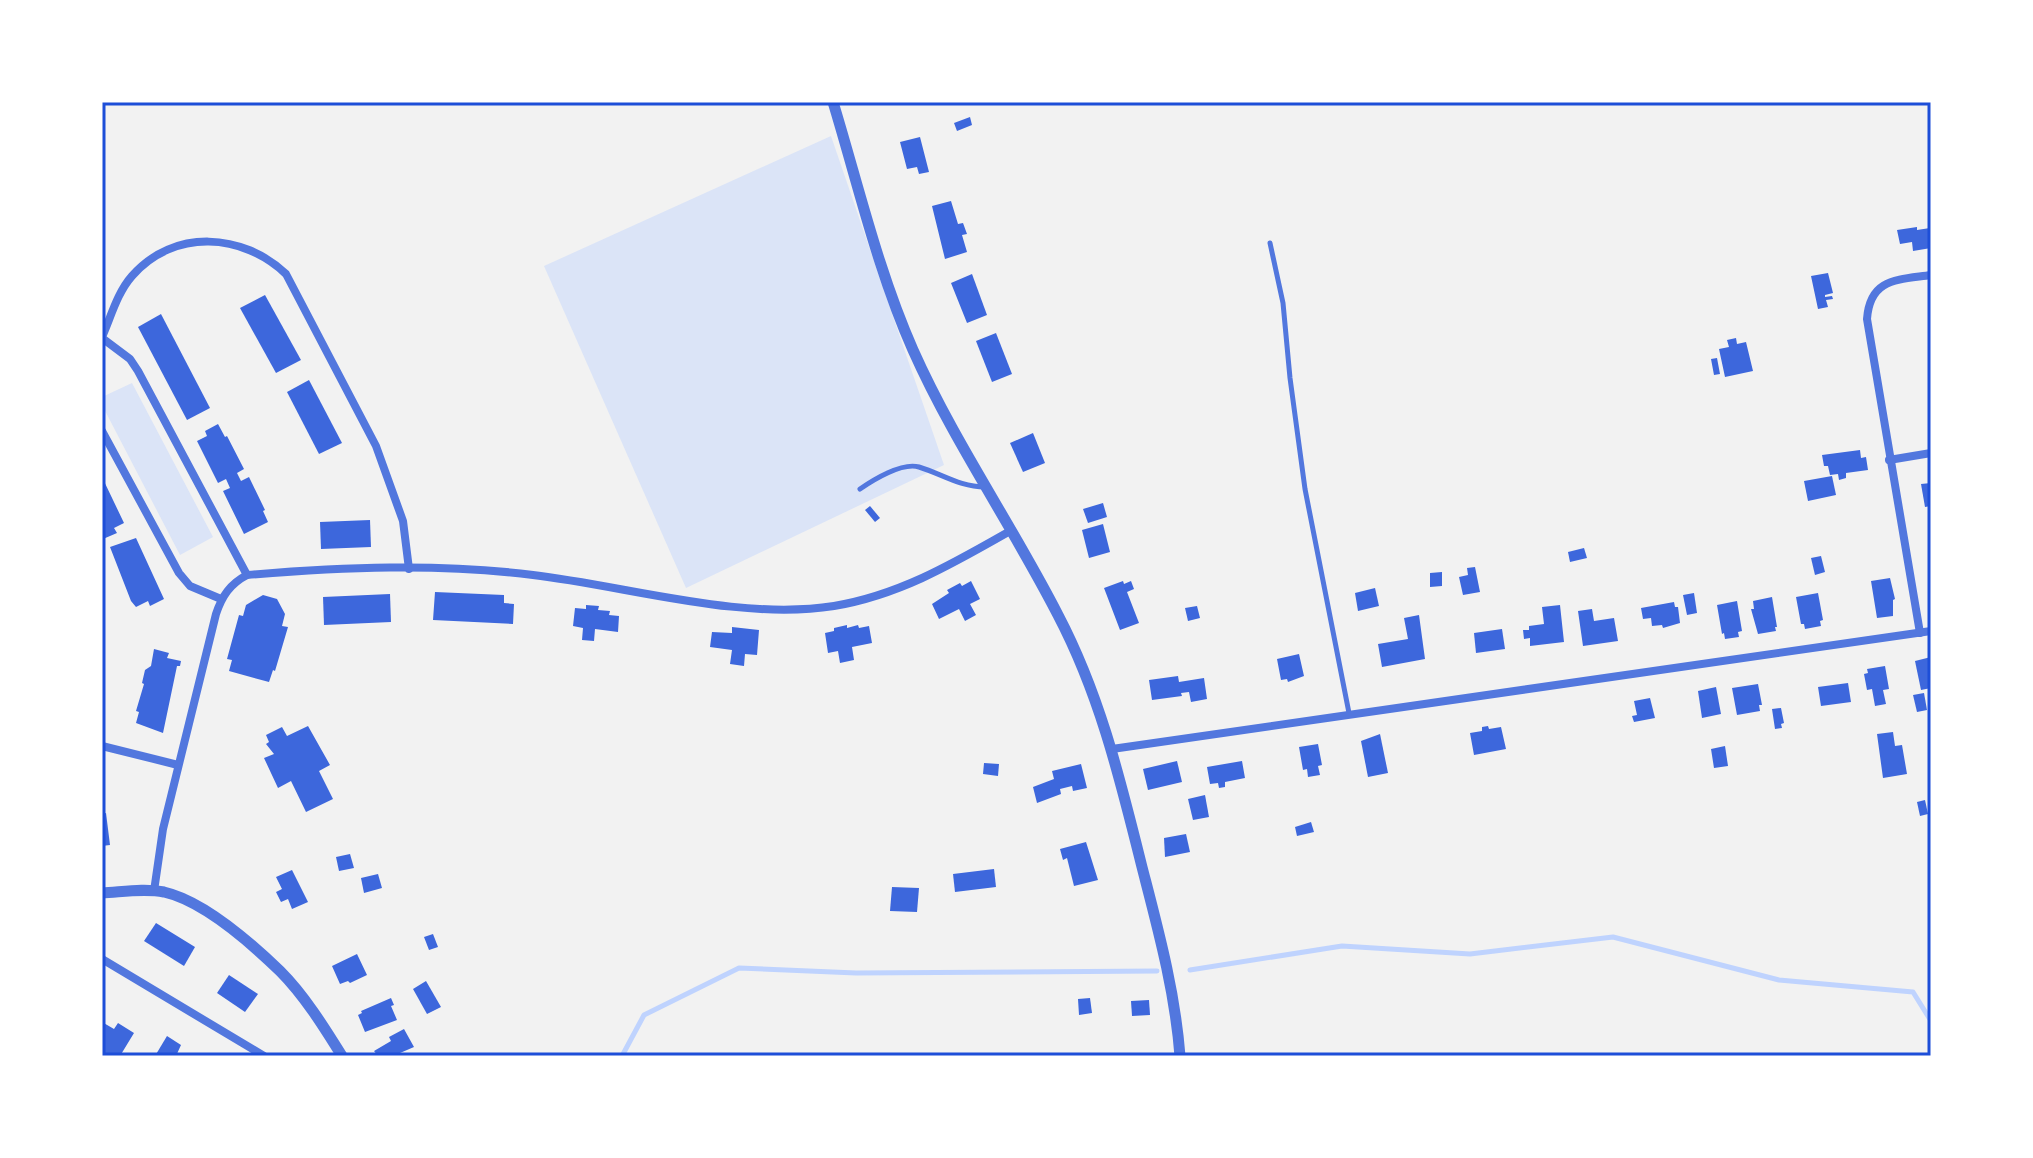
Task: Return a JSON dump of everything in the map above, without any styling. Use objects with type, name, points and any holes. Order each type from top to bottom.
[{"type":"street","points":[[833,102],[903,326],[945,418],[1012,530],[1091,684],[1112,749],[1173,989],[1180,1056]]},
{"type":"street","points":[[247,575],[138,371],[130,359],[102,338],[121,292],[132,276],[163,253],[197,242],[236,244],[270,259],[286,274],[376,446],[403,521],[409,569]]},
{"type":"street","points":[[1920,633],[1868,337],[1867,310],[1876,290],[1902,279],[1931,275]]},
{"type":"street","points":[[102,431],[179,573],[190,586],[221,599]]},
{"type":"street","points":[[1889,460],[1931,453]]},
{"type":"street","points":[[154,891],[160,842],[221,599],[232,585],[247,575],[409,569],[528,574],[734,607],[802,609],[851,603],[899,589],[934,574],[1012,530]]},
{"type":"street","points":[[1112,749],[1931,631]]},
{"type":"street","points":[[102,746],[178,765]]},
{"type":"street","points":[[102,893],[154,891],[169,894],[194,904],[217,919],[282,973],[342,1056]]},
{"type":"street","points":[[102,959],[264,1056]]},
{"type":"lane","points":[[1270,243],[1283,303],[1305,489],[1349,713]]},
{"type":"lane","points":[[860,489],[886,473],[915,465],[967,487],[986,487]]},
{"type":"shaded area","points":[[831,136],[944,465],[686,588],[544,266]]},
{"type":"shaded area","points":[[132,383],[213,537],[180,555],[102,405],[102,397]]},
{"type":"building","points":[[970,117],[972,125],[957,131],[954,123]]},
{"type":"building","points":[[920,137],[929,172],[919,174],[917,167],[907,169],[900,142]]},
{"type":"building","points":[[951,201],[958,224],[963,223],[967,234],[962,235],[967,252],[945,259],[932,206]]},
{"type":"building","points":[[1917,227],[1917,230],[1930,228],[1931,248],[1913,251],[1912,242],[1900,244],[1897,230]]},
{"type":"building","points":[[1828,273],[1833,293],[1825,297],[1832,296],[1833,299],[1826,300],[1828,307],[1818,309],[1811,276]]},
{"type":"building","points":[[972,274],[987,315],[967,323],[951,283]]},
{"type":"building","points":[[265,295],[301,360],[276,373],[240,308]]},
{"type":"building","points":[[161,314],[210,408],[187,420],[138,327]]},
{"type":"building","points":[[996,333],[1012,374],[992,382],[976,341]]},
{"type":"building","points":[[1736,338],[1737,344],[1746,342],[1753,371],[1725,377],[1719,349],[1729,347],[1727,340]]},
{"type":"building","points":[[1717,358],[1720,374],[1714,375],[1711,359]]},
{"type":"building","points":[[309,380],[342,443],[319,454],[287,392]]},
{"type":"building","points":[[218,424],[244,469],[237,473],[241,481],[249,477],[268,522],[244,534],[223,491],[230,488],[226,479],[218,483],[197,441],[207,436],[205,431]]},
{"type":"building","points":[[1033,433],[1045,463],[1023,472],[1010,443]]},
{"type":"building","points":[[1860,450],[1861,458],[1866,457],[1868,470],[1846,473],[1846,478],[1839,480],[1838,474],[1830,475],[1828,466],[1824,466],[1822,455]]},
{"type":"building","points":[[1832,476],[1836,495],[1808,501],[1804,481]]},
{"type":"building","points":[[102,477],[124,523],[114,528],[117,533],[103,539]]},
{"type":"building","points":[[1931,483],[1931,506],[1925,507],[1921,484]]},
{"type":"building","points":[[1103,503],[1107,517],[1088,523],[1083,509]]},
{"type":"building","points":[[870,506],[880,518],[875,522],[865,510]]},
{"type":"building","points":[[370,520],[371,547],[321,549],[320,522]]},
{"type":"building","points":[[1103,524],[1110,552],[1089,558],[1082,530]]},
{"type":"building","points":[[136,538],[164,599],[150,606],[148,601],[136,607],[131,601],[110,547]]},
{"type":"building","points":[[1584,548],[1587,558],[1570,562],[1568,552]]},
{"type":"building","points":[[1821,556],[1825,572],[1815,575],[1811,558]]},
{"type":"building","points":[[1475,567],[1480,592],[1463,595],[1459,577],[1468,575],[1467,568]]},
{"type":"building","points":[[1442,572],[1442,586],[1430,587],[1430,573]]},
{"type":"building","points":[[1890,578],[1895,599],[1893,616],[1877,618],[1871,581]]},
{"type":"building","points":[[971,581],[980,599],[970,604],[976,615],[965,621],[959,609],[939,619],[932,604],[949,593],[947,590]]},
{"type":"building","points":[[1123,581],[1124,584],[1131,581],[1134,589],[1127,592],[1139,623],[1120,630],[1104,588]]},
{"type":"building","points":[[1375,588],[1379,606],[1358,611],[1355,593]]},
{"type":"building","points":[[435,592],[504,595],[504,603],[514,604],[513,624],[433,620]]},
{"type":"building","points":[[1694,593],[1697,613],[1687,615],[1683,595]]},
{"type":"building","points":[[1818,593],[1823,620],[1820,621],[1821,626],[1805,629],[1801,624],[1796,597]]},
{"type":"building","points":[[390,594],[391,622],[324,625],[323,597]]},
{"type":"building","points":[[263,595],[277,599],[285,614],[282,626],[288,627],[269,682],[229,671],[232,660],[227,659],[239,615],[243,616],[246,605]]},
{"type":"building","points":[[1772,597],[1776,631],[1758,634],[1751,609],[1754,609],[1753,601]]},
{"type":"building","points":[[1737,601],[1742,631],[1738,632],[1739,637],[1725,639],[1717,605]]},
{"type":"building","points":[[1674,602],[1678,607],[1680,623],[1663,628],[1662,625],[1652,626],[1651,618],[1643,619],[1641,608]]},
{"type":"building","points":[[586,605],[599,606],[598,610],[619,616],[618,632],[595,629],[594,641],[582,640],[583,628],[573,626],[575,608],[586,609]]},
{"type":"building","points":[[1560,605],[1564,642],[1530,646],[1530,638],[1524,639],[1523,630],[1544,624],[1542,607]]},
{"type":"building","points":[[1197,606],[1200,618],[1188,621],[1185,608]]},
{"type":"building","points":[[1592,609],[1594,621],[1614,618],[1618,641],[1583,646],[1578,611]]},
{"type":"building","points":[[1419,615],[1425,659],[1382,667],[1378,644],[1408,639],[1404,618]]},
{"type":"building","points":[[847,625],[847,628],[869,626],[872,643],[852,647],[854,660],[840,663],[838,651],[828,653],[825,633]]},
{"type":"building","points":[[732,627],[759,630],[757,655],[745,654],[744,666],[730,664],[732,650],[710,647],[712,632],[732,633]]},
{"type":"building","points":[[1502,629],[1505,649],[1476,653],[1474,633]]},
{"type":"building","points":[[154,649],[169,653],[167,658],[181,661],[177,666],[163,733],[136,723],[145,670],[151,666]]},
{"type":"building","points":[[1299,654],[1304,676],[1288,682],[1287,679],[1281,680],[1277,659]]},
{"type":"building","points":[[1931,657],[1931,688],[1921,690],[1915,661]]},
{"type":"building","points":[[1885,666],[1889,689],[1883,690],[1886,704],[1875,706],[1872,689],[1867,690],[1864,674],[1868,673],[1867,669]]},
{"type":"building","points":[[1178,676],[1179,682],[1204,678],[1207,699],[1191,702],[1189,692],[1181,693],[1182,696],[1152,700],[1149,680]]},
{"type":"building","points":[[1848,683],[1851,702],[1821,706],[1818,687]]},
{"type":"building","points":[[1758,684],[1762,705],[1759,705],[1760,711],[1737,715],[1732,688]]},
{"type":"building","points":[[1716,687],[1721,714],[1702,718],[1698,691]]},
{"type":"building","points":[[1924,693],[1927,710],[1917,712],[1913,695]]},
{"type":"building","points":[[1650,698],[1655,718],[1634,722],[1632,716],[1637,715],[1634,701]]},
{"type":"building","points":[[1781,708],[1784,723],[1781,724],[1782,728],[1775,729],[1772,709]]},
{"type":"building","points":[[308,726],[330,765],[319,771],[333,799],[306,812],[291,781],[278,788],[264,758],[274,754],[266,744],[269,742],[266,735],[282,727],[287,736]]},
{"type":"building","points":[[1488,726],[1489,729],[1501,727],[1506,749],[1474,755],[1470,733],[1482,731],[1482,727]]},
{"type":"building","points":[[1893,732],[1895,746],[1902,745],[1907,774],[1883,778],[1877,734]]},
{"type":"building","points":[[1380,734],[1388,773],[1368,777],[1361,741]]},
{"type":"building","points":[[1318,744],[1322,765],[1318,766],[1320,775],[1308,777],[1307,769],[1303,770],[1299,747]]},
{"type":"building","points":[[1725,746],[1728,766],[1714,768],[1711,749]]},
{"type":"building","points":[[1177,761],[1182,782],[1148,790],[1143,769]]},
{"type":"building","points":[[1242,761],[1245,778],[1225,782],[1225,787],[1219,788],[1218,783],[1210,784],[1207,767]]},
{"type":"building","points":[[984,763],[999,764],[998,776],[983,774]]},
{"type":"building","points":[[1081,764],[1087,788],[1073,791],[1072,786],[1060,789],[1061,794],[1037,803],[1033,787],[1054,779],[1052,771]]},
{"type":"building","points":[[1205,795],[1209,817],[1193,820],[1188,799]]},
{"type":"building","points":[[1925,800],[1928,814],[1920,816],[1917,802]]},
{"type":"building","points":[[106,813],[110,845],[102,846],[102,814]]},
{"type":"building","points":[[1311,822],[1314,832],[1297,836],[1295,827]]},
{"type":"building","points":[[1186,834],[1190,852],[1165,857],[1164,838]]},
{"type":"building","points":[[1086,842],[1098,880],[1074,886],[1067,858],[1063,860],[1060,849]]},
{"type":"building","points":[[350,854],[354,868],[339,871],[336,857]]},
{"type":"building","points":[[994,869],[996,887],[955,892],[953,874]]},
{"type":"building","points":[[292,870],[308,902],[292,909],[288,899],[281,902],[276,892],[282,889],[276,877]]},
{"type":"building","points":[[378,874],[382,888],[364,893],[361,878]]},
{"type":"building","points":[[892,887],[919,888],[917,912],[890,911]]},
{"type":"building","points":[[156,923],[195,947],[184,966],[144,941]]},
{"type":"building","points":[[433,934],[438,947],[429,950],[424,937]]},
{"type":"building","points":[[357,954],[367,975],[340,984],[332,966]]},
{"type":"building","points":[[229,975],[258,994],[245,1012],[217,993]]},
{"type":"building","points":[[426,981],[441,1007],[427,1014],[413,989]]},
{"type":"building","points":[[391,998],[397,1020],[365,1032],[358,1015],[361,1011]]},
{"type":"building","points":[[1090,998],[1092,1013],[1079,1015],[1078,999]]},
{"type":"building","points":[[1149,1000],[1150,1015],[1132,1016],[1131,1001]]},
{"type":"building","points":[[102,1022],[114,1029],[118,1023],[134,1033],[120,1056],[102,1056]]},
{"type":"building","points":[[404,1029],[414,1047],[393,1056],[378,1056],[374,1051],[391,1041],[389,1037]]},
{"type":"building","points":[[167,1036],[181,1045],[176,1056],[155,1056]]},
{"type":"waterway","points":[[1190,970],[1342,946],[1470,954],[1613,937],[1779,980],[1913,992],[1931,1021]]},
{"type":"waterway","points":[[622,1056],[644,1015],[739,968],[856,973],[1157,971]]}]
